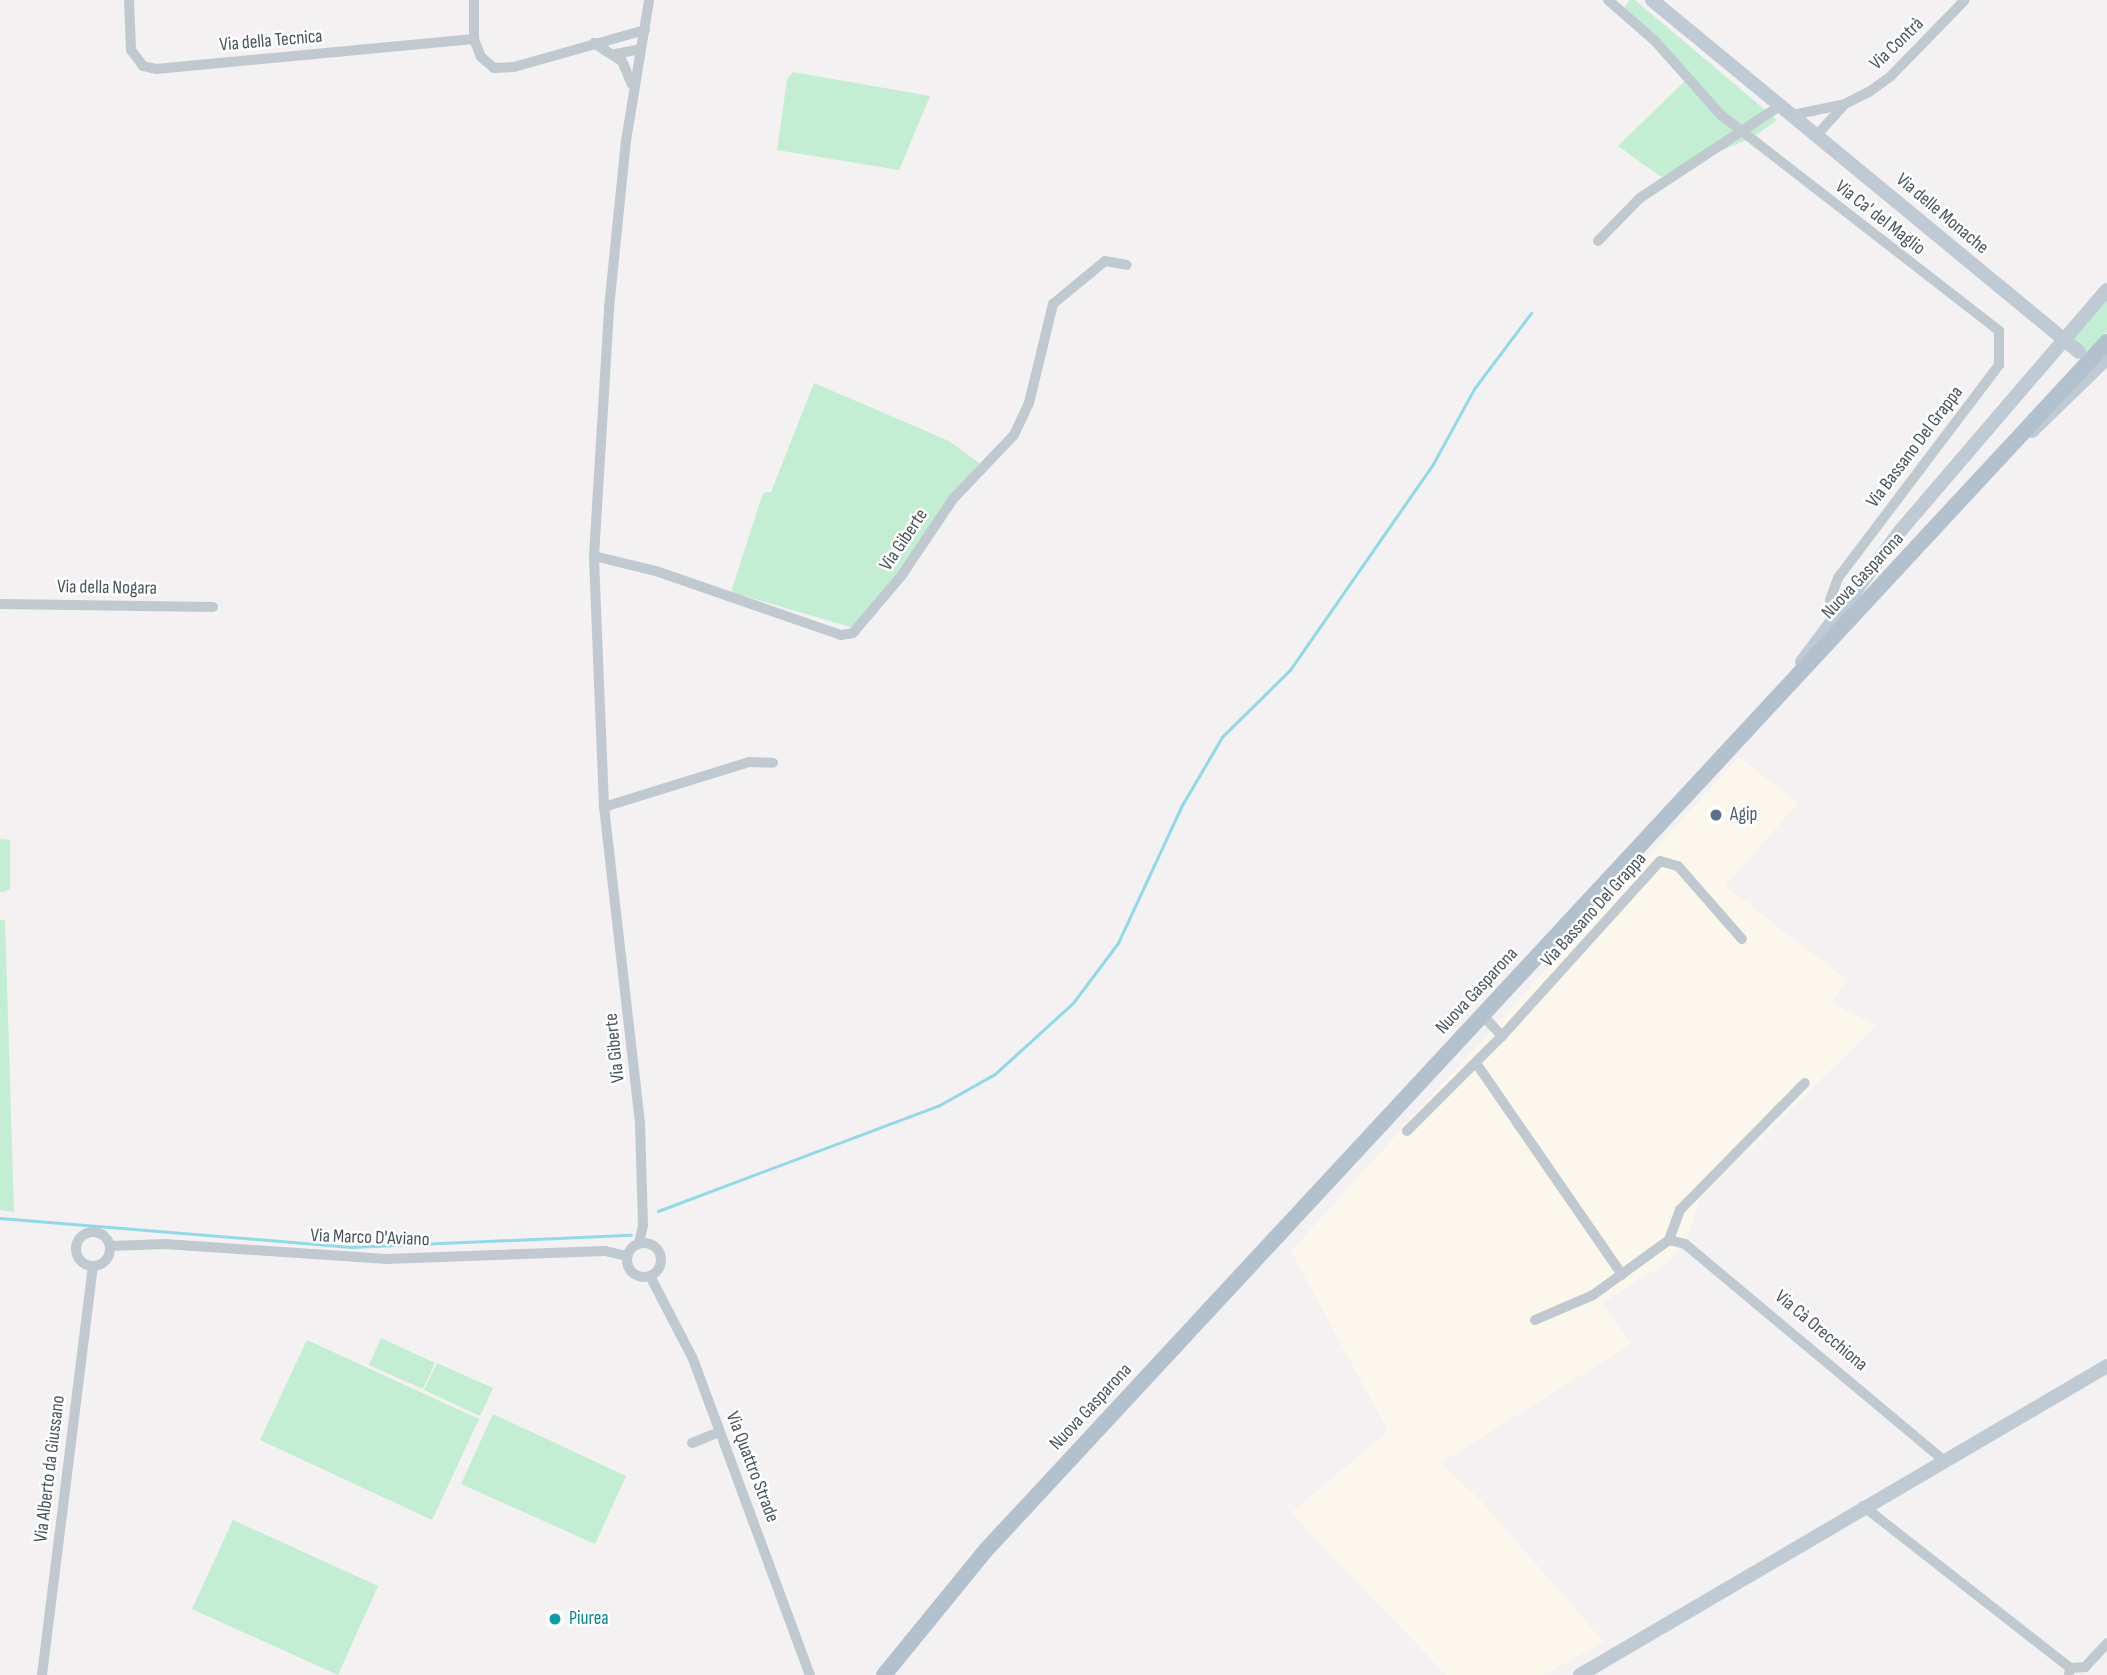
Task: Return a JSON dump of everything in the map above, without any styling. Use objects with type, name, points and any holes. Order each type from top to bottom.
[{"type":"main road","name":"Nuova Gasparona","points":[[884,1675],[956,1584],[2107,342]]},
{"type":"street","name":"Via della Tecnica","points":[[130,0],[131,50],[142,66],[156,69],[474,39]]},
{"type":"street","points":[[474,0],[474,39],[481,57],[494,68],[514,67],[645,30]]},
{"type":"street","name":"Via Giberte","points":[[639,1243],[643,1225],[640,1123],[604,807],[594,556],[609,308],[633,88],[649,0]]},
{"type":"street","name":"Via Ca' del Maglio","points":[[1608,0],[1655,41],[1721,115],[1999,331]]},
{"type":"street","name":"Via Contrà","points":[[1817,135],[1845,104],[1890,77],[1965,0]]},
{"type":"street","name":"Via delle Monache","points":[[1657,2],[2079,352]]},
{"type":"street","points":[[621,36],[641,49]]},
{"type":"street","points":[[594,43],[615,54],[629,70],[633,88]]},
{"type":"street","points":[[615,54],[641,49]]},
{"type":"street","name":"Via Contrà","points":[[1793,115],[1845,104]]},
{"type":"street","points":[[1598,241],[1640,198],[1781,105]]},
{"type":"street","name":"Via Giberte","points":[[594,556],[656,571],[841,635],[853,633],[882,601],[953,499],[1014,435],[1029,402],[1053,304],[1105,261],[1127,265]]},
{"type":"street","points":[[1735,744],[1832,619],[2036,371],[2107,290]]},
{"type":"street","points":[[2038,319],[2060,324],[2085,314]]},
{"type":"street","points":[[2036,371],[2047,349],[2048,334],[2038,319]]},
{"type":"street","name":"Via Bassano Del Grappa","points":[[1832,619],[1830,600],[1838,578],[1999,365],[1999,331]]},
{"type":"street","points":[[1999,459],[2055,412],[2107,358]]},
{"type":"street","name":"Via della Nogara","points":[[0,604],[214,607]]},
{"type":"street","points":[[604,807],[749,762],[773,763]]},
{"type":"street","name":"Via Bassano Del Grappa","points":[[1407,1131],[1502,1036],[1660,861],[1678,866],[1742,939]]},
{"type":"street","points":[[1483,1016],[1502,1036]]},
{"type":"street","points":[[1476,1063],[1622,1275]]},
{"type":"street","points":[[1535,1320],[1593,1295],[1669,1240],[1680,1210],[1805,1083]]},
{"type":"street","points":[[98,1232],[110,1246],[107,1259],[93,1267],[76,1253],[81,1236],[98,1232]]},
{"type":"street","name":"Via Cà Orecchiona","points":[[1669,1240],[1685,1244],[1943,1460]]},
{"type":"street","points":[[639,1243],[650,1244],[659,1251],[661,1263],[650,1276],[631,1271],[627,1256],[639,1243]]},
{"type":"street","name":"Via Marco D'Aviano","points":[[110,1246],[165,1244],[386,1259],[605,1251],[627,1256]]},
{"type":"street","name":"Via Alberto da Giussano","points":[[42,1675],[93,1267]]},
{"type":"street","name":"Via Quattro Strade","points":[[650,1276],[692,1359],[810,1675]]},
{"type":"street","points":[[1580,1675],[1863,1506],[2107,1366]]},
{"type":"street","points":[[692,1443],[719,1432]]},
{"type":"street","points":[[1863,1506],[2069,1671],[2085,1667],[2107,1643]]},
{"type":"shaded area","points":[[1739,757],[1798,803],[1725,886],[1847,980],[1831,1003],[1876,1025],[1699,1200],[1689,1235],[1671,1260],[1602,1303],[1631,1344],[1441,1463],[1480,1500],[1604,1642],[1543,1675],[1446,1675],[1291,1513],[1388,1431],[1291,1251]]},
{"type":"green space","points":[[1630,0],[1635,0],[1777,120],[1753,137],[1661,177],[1618,146],[1685,81],[1622,11]]},
{"type":"green space","points":[[793,72],[930,96],[899,170],[777,150],[787,80]]},
{"type":"green space","points":[[2107,292],[2107,332],[2083,359],[2056,340]]},
{"type":"green space","points":[[814,383],[949,441],[982,465],[857,629],[731,592],[763,493],[771,492]]},
{"type":"green space","points":[[0,839],[10,840],[10,889],[4,892],[0,892]]},
{"type":"green space","points":[[0,920],[5,920],[14,1212],[0,1210]]},
{"type":"green space","points":[[381,1338],[435,1363],[423,1389],[369,1365]]},
{"type":"green space","points":[[307,1340],[479,1419],[432,1520],[260,1440]]},
{"type":"green space","points":[[437,1363],[493,1388],[480,1416],[424,1390]]},
{"type":"green space","points":[[493,1414],[626,1476],[595,1544],[461,1484]]},
{"type":"green space","points":[[233,1520],[378,1586],[338,1675],[192,1609]]},
{"type":"waterway","points":[[658,1211],[938,1106],[995,1074],[1073,1003],[1118,943],[1181,807],[1222,737],[1290,670],[1433,464],[1474,389],[1531,313]]},
{"type":"waterway","points":[[0,1218],[351,1247],[631,1235]]},
{"type":"place","name":"Agip","points":[[1716,815]]},
{"type":"place","name":"Piurea","points":[[555,1619]]}]
